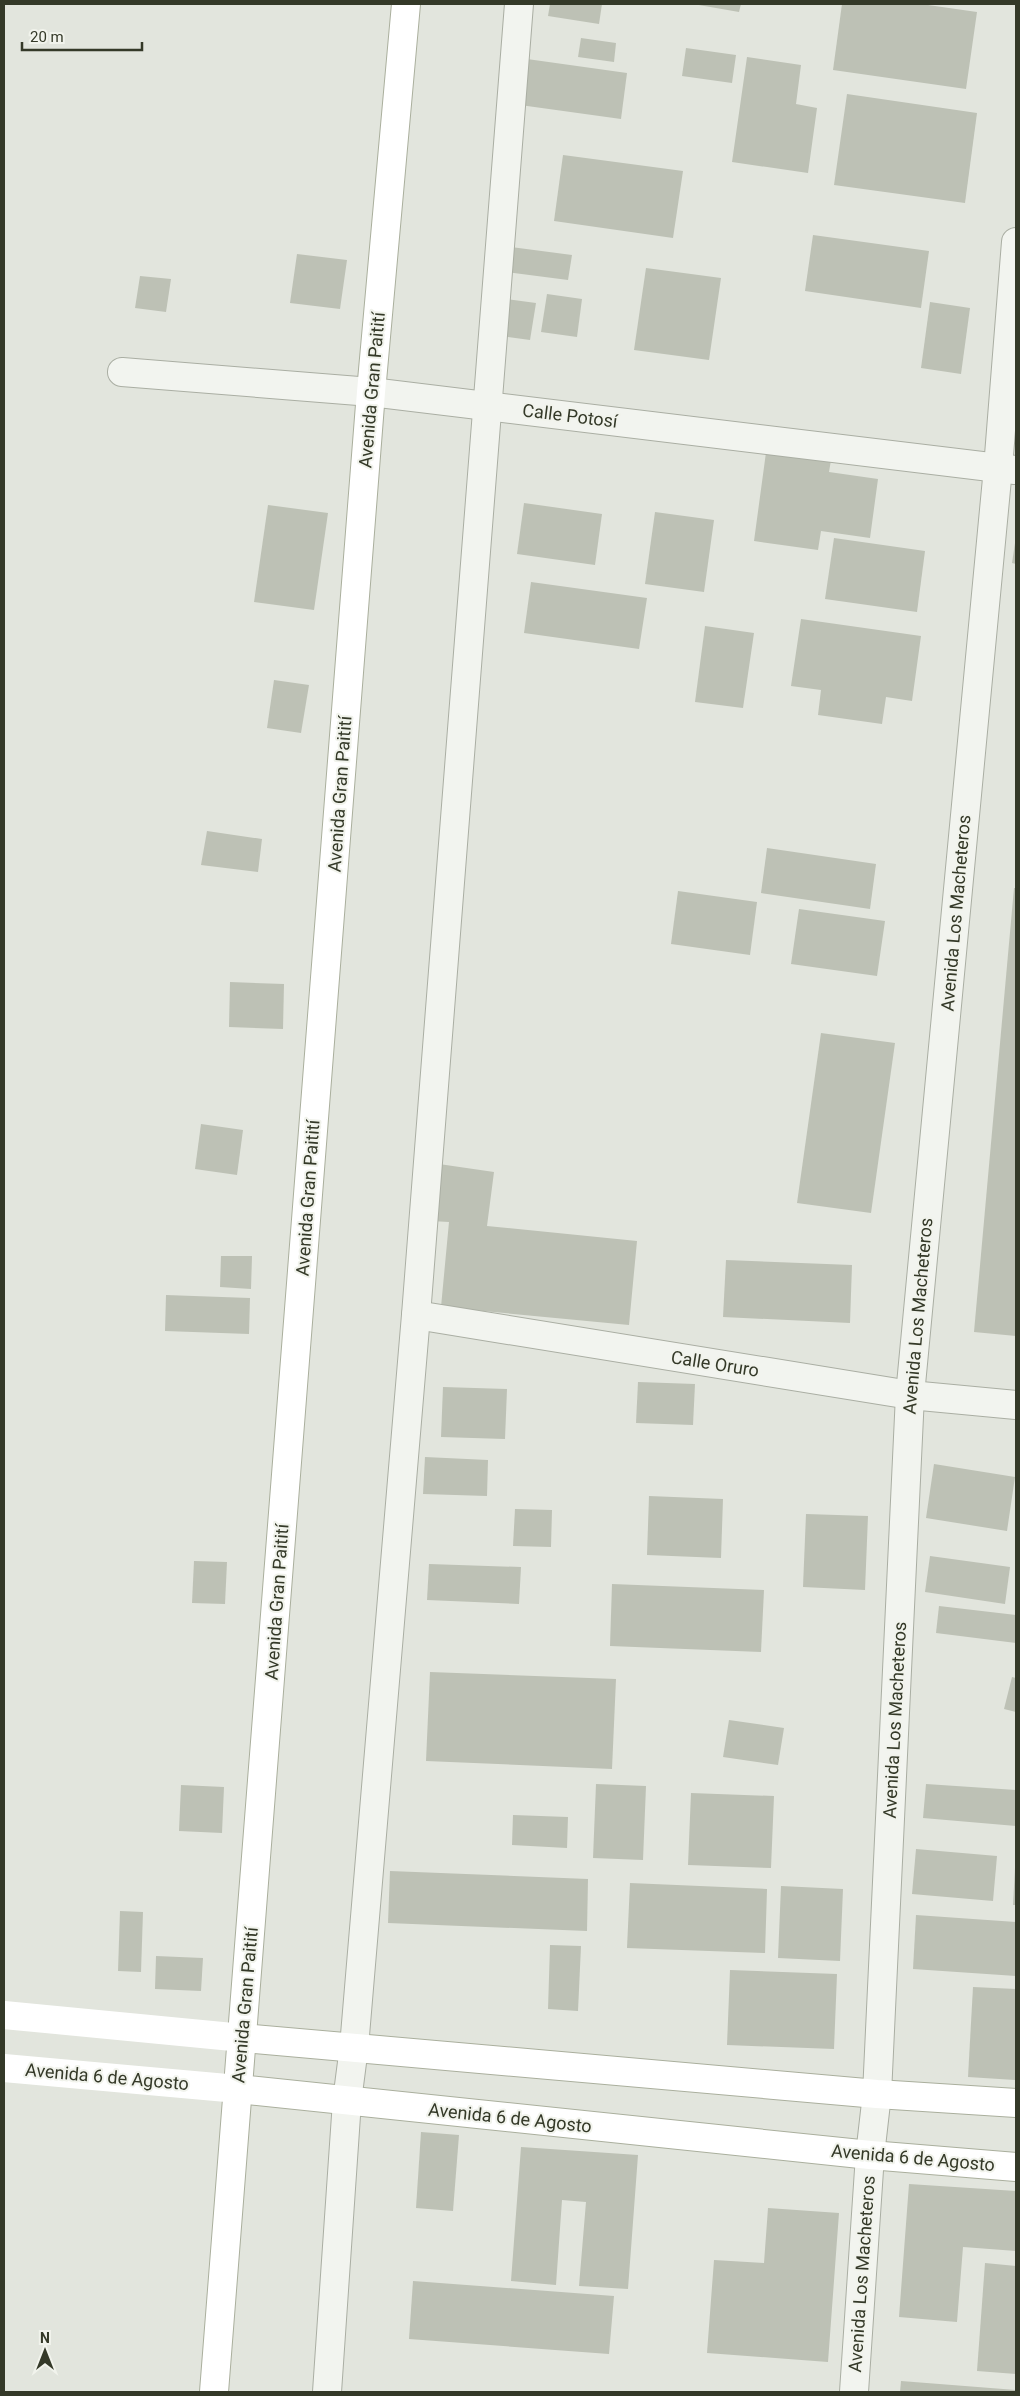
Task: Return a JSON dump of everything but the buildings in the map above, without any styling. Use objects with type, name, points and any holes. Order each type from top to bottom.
[{"type":"main road","name":"Avenida Gran Paitití","points":[[214,2392],[371,392],[406,4]]},
{"type":"main road","points":[[4,2015],[878,2094],[1016,2103]]},
{"type":"main road","name":"Avenida 6 de Agosto","points":[[4,2068],[238,2089],[870,2155],[1016,2167]]},
{"type":"street","points":[[327,2392],[347,2101],[354,2047],[416,1315],[519,4]]},
{"type":"street","name":"Avenida Los Macheteros","points":[[854,2392],[870,2155],[878,2094],[910,1396],[1007,469],[1016,242]]},
{"type":"street","name":"Calle Potosí","points":[[122,372],[371,392],[1007,469]]},
{"type":"street","name":"Calle Oruro","points":[[416,1315],[910,1396],[1016,1405]]}]
